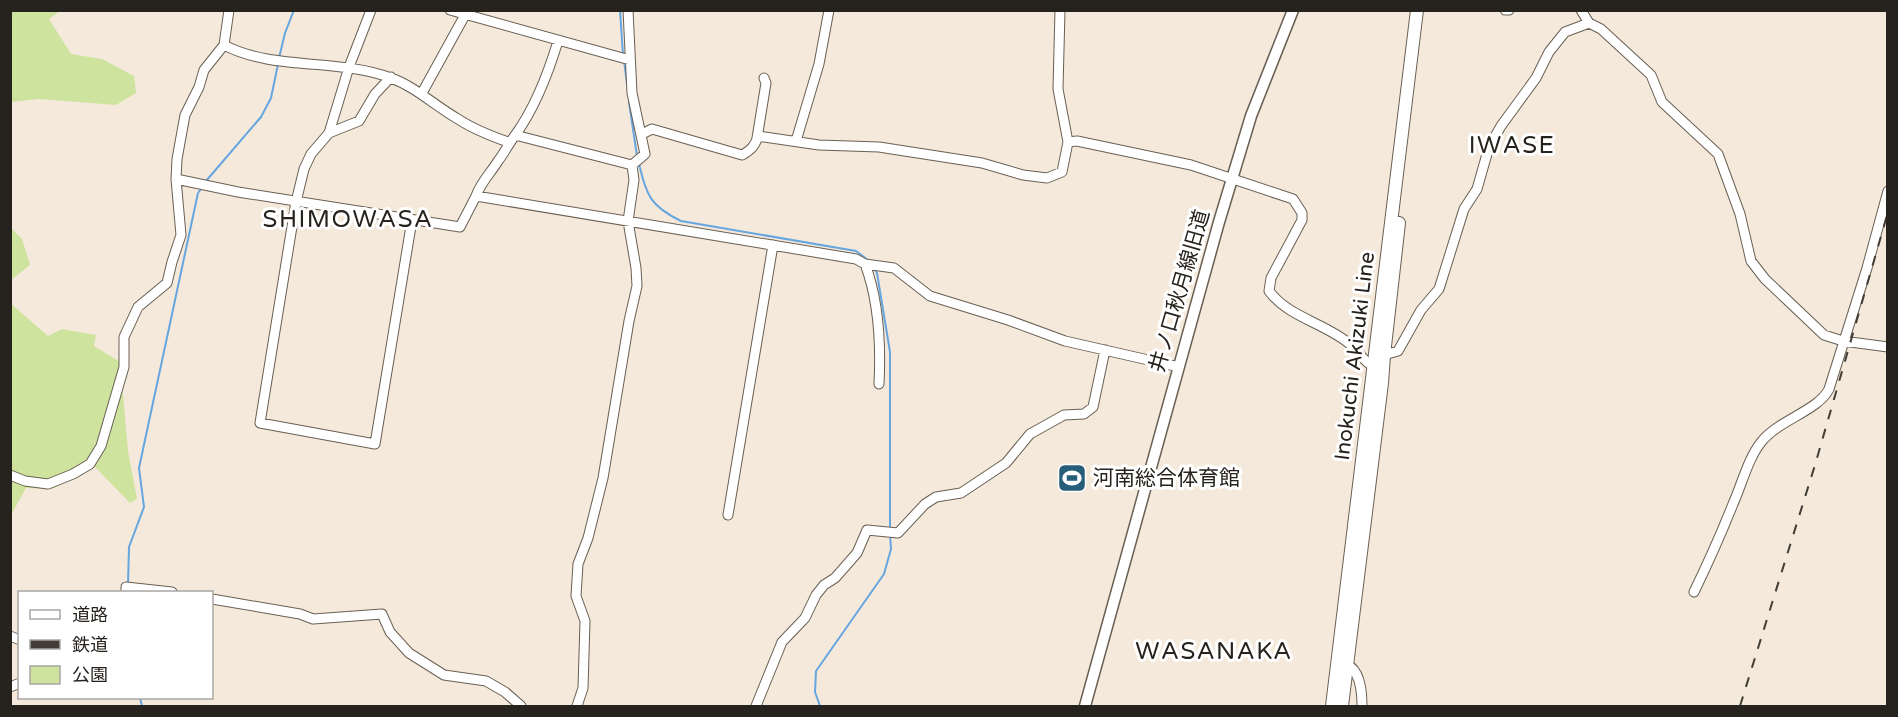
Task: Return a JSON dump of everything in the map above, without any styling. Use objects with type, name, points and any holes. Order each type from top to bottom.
[{"type":"main road","name":"Inokuchi Akizuki Line","points":[[1332,706],[1342,664],[1378,369],[1417,10]]},
{"type":"main road","name":"Inokuchi Akizuki Line","points":[[1378,369],[1384,355],[1425,10]]},
{"type":"main road","name":"Inokuchi Akizuki Line","points":[[1342,664],[1342,706]]},
{"type":"street","points":[[10,475],[25,481],[48,484],[90,464],[101,446],[124,367],[124,337],[138,307],[167,283],[181,235],[176,179],[185,115],[199,87],[204,70],[224,45],[229,10]]},
{"type":"street","points":[[371,10],[349,68],[329,133],[310,154],[304,169],[296,202],[260,423],[375,444],[412,220]]},
{"type":"street","points":[[450,10],[630,60]]},
{"type":"street","points":[[492,22],[495,10]]},
{"type":"street","points":[[628,10],[632,93],[645,154],[633,164]]},
{"type":"street","points":[[796,141],[819,64],[830,10]]},
{"type":"street","points":[[757,138],[758,136],[819,145],[879,147],[982,163],[1023,175],[1047,178],[1062,172],[1068,142],[1058,89],[1060,10]]},
{"type":"street","name":"井ノ口秋月線旧道","points":[[1085,706],[1251,116],[1293,10]]},
{"type":"street","points":[[1581,10],[1589,22],[1601,29],[1651,75],[1662,102],[1718,154],[1740,214],[1751,261],[1765,279],[1824,335],[1844,341],[1887,347]]},
{"type":"street","points":[[422,93],[465,15]]},
{"type":"street","points":[[1384,355],[1398,351],[1421,310],[1439,289],[1464,209],[1477,189],[1490,147],[1501,126],[1536,78],[1549,52],[1566,32],[1589,22]]},
{"type":"street","points":[[176,179],[296,202],[460,227],[480,184],[499,161],[537,98],[548,74],[558,41]]},
{"type":"street","points":[[224,45],[234,50],[282,61],[349,68],[391,77],[422,93],[456,119],[512,138],[633,164]]},
{"type":"street","points":[[329,133],[359,121],[375,94],[391,77]]},
{"type":"street","points":[[642,134],[652,129],[742,155],[756,144],[766,83],[764,78]]},
{"type":"street","points":[[1068,142],[1077,141],[1191,165],[1293,199],[1302,213],[1302,220],[1271,278],[1269,291],[1277,301],[1291,310],[1337,334],[1378,369]]},
{"type":"street","points":[[577,706],[583,688],[585,621],[576,596],[578,564],[588,538],[603,478],[628,321],[637,286],[628,221],[633,164]]},
{"type":"street","points":[[1694,592],[1721,534],[1752,456],[1762,441],[1784,422],[1825,398],[1867,268],[1887,191]]},
{"type":"street","points":[[476,196],[856,259],[865,264],[894,268],[930,296],[1008,320],[1065,341],[1179,368]]},
{"type":"street","points":[[728,515],[773,245]]},
{"type":"street","points":[[865,264],[871,280],[881,351],[879,384]]},
{"type":"street","points":[[756,706],[782,642],[805,618],[824,585],[835,578],[857,554],[867,530],[898,533],[925,504],[936,497],[962,493],[1006,463],[1030,434],[1064,415],[1084,414],[1093,407],[1105,350]]},
{"type":"street","points":[[126,591],[126,587],[163,591]]},
{"type":"street","points":[[213,598],[300,614],[313,619],[382,614],[390,632],[409,653],[444,675],[486,681],[505,692],[521,706]]},
{"type":"street","points":[[1342,664],[1356,671],[1362,706]]},
{"type":"green space","points":[[10,11],[60,11],[49,19],[71,54],[102,59],[134,76],[136,93],[116,105],[39,99],[11,102]]},
{"type":"green space","points":[[11,228],[22,239],[30,265],[11,280]]},
{"type":"green space","points":[[11,304],[48,336],[62,329],[96,335],[94,346],[120,362],[128,451],[137,499],[130,503],[95,467],[52,489],[26,488],[11,515]]},
{"type":"waterway","points":[[279,58],[294,10]]},
{"type":"waterway","points":[[620,10],[623,55]]},
{"type":"waterway","points":[[624,60],[627,84]]},
{"type":"waterway","points":[[206,181],[261,117],[271,98],[278,64]]},
{"type":"waterway","points":[[629,102],[637,156]]},
{"type":"waterway","points":[[639,164],[651,199],[662,210],[681,221],[856,251],[868,260]]},
{"type":"waterway","points":[[128,584],[129,547],[144,507],[139,468],[198,193],[201,189]]},
{"type":"waterway","points":[[875,269],[890,352],[890,529]]},
{"type":"waterway","points":[[820,706],[815,692],[816,671],[884,574],[891,549],[890,534]]},
{"type":"waterway","points":[[140,699],[142,706]]},
{"type":"railway","points":[[1740,706],[1815,465],[1888,212]]},
{"type":"place","name":"河南総合体育館","points":[[1072,478]]},
{"type":"district","name":"IWASE","points":[[1512,145]]},
{"type":"district","name":"SHIMOWASA","points":[[348,219]]},
{"type":"district","name":"WASANAKA","points":[[1214,651]]}]
